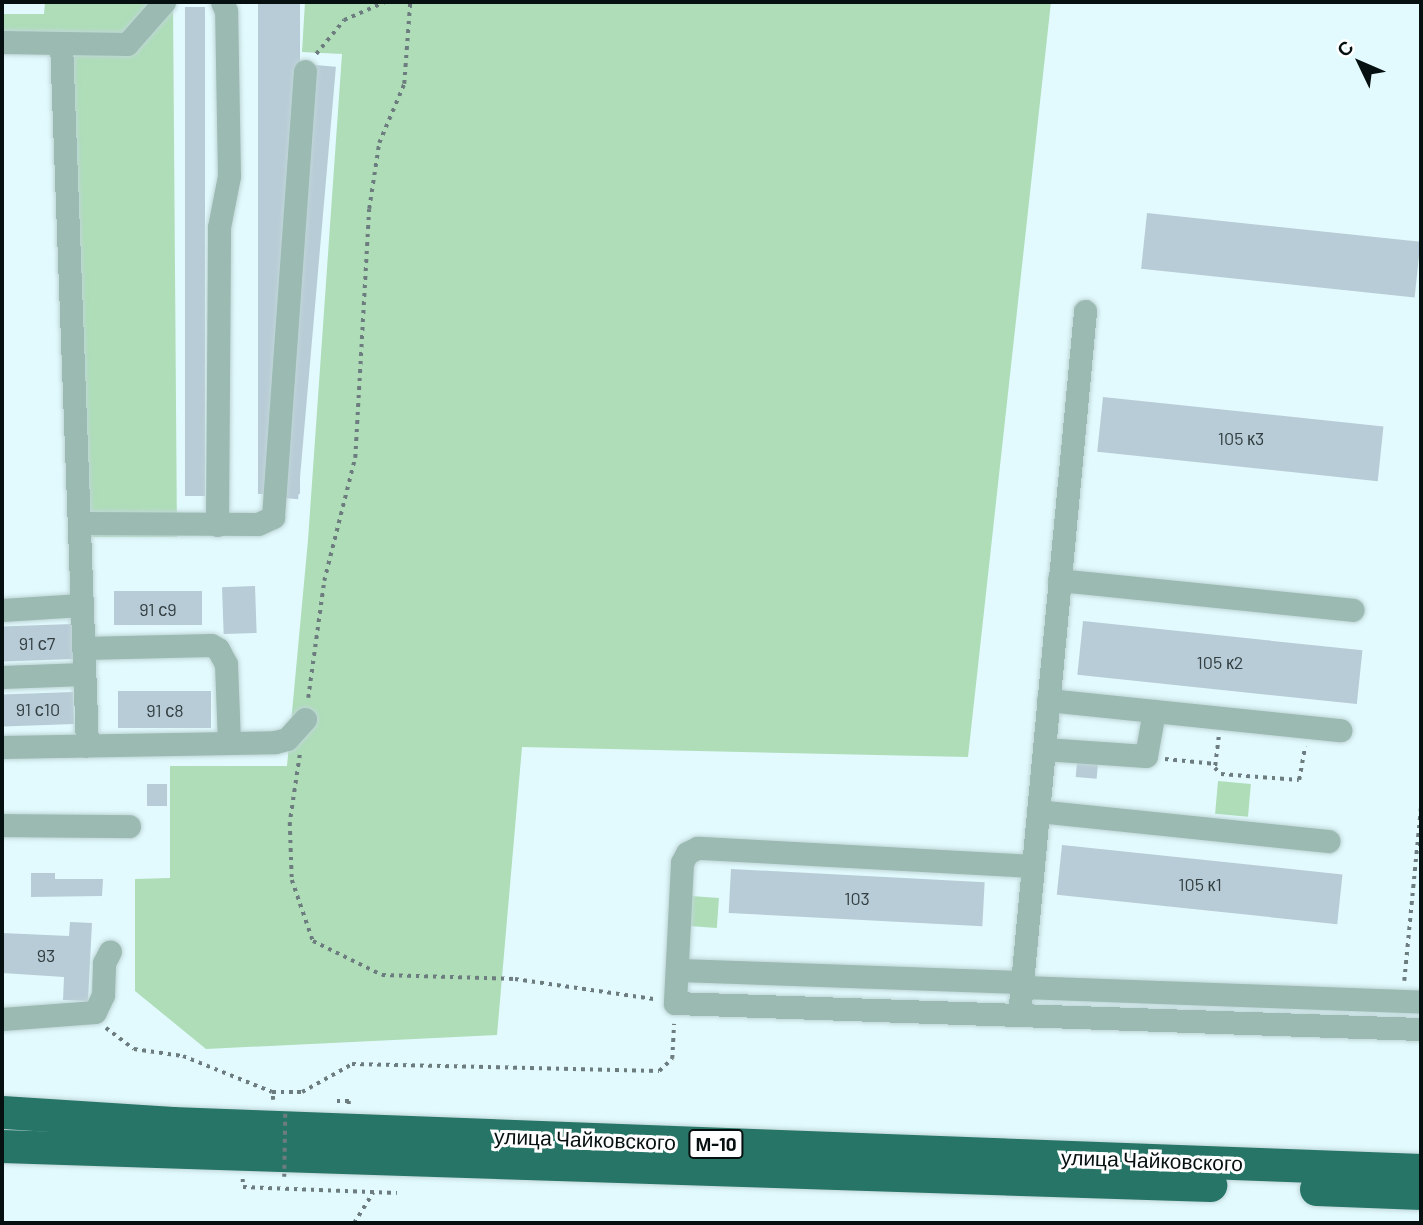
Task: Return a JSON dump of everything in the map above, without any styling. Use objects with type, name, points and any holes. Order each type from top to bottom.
[{"type":"highway","name":"улица Чайковского","points":[[2,1112],[172,1123],[1421,1170]]},
{"type":"highway","name":"улица Чайковского","points":[[2,1146],[1421,1193]]},
{"type":"lane","points":[[2,42],[127,44],[164,2]]},
{"type":"lane","points":[[217,525],[219,227],[229,176],[226,11],[222,2]]},
{"type":"lane","points":[[61,43],[87,746]]},
{"type":"lane","points":[[80,523],[262,524],[275,512],[305,71]]},
{"type":"lane","points":[[1019,1015],[1085,311]]},
{"type":"lane","points":[[1059,580],[1352,610]]},
{"type":"lane","points":[[2,610],[81,605]]},
{"type":"lane","points":[[83,648],[211,645],[218,649],[226,664],[229,743]]},
{"type":"lane","points":[[2,677],[84,674]]},
{"type":"lane","points":[[1048,700],[1340,730]]},
{"type":"lane","points":[[1044,749],[1146,756],[1154,711]]},
{"type":"lane","points":[[2,747],[229,743],[287,739],[305,719]]},
{"type":"lane","points":[[1038,811],[1328,841]]},
{"type":"lane","points":[[2,825],[129,826]]},
{"type":"lane","points":[[1033,866],[697,848],[687,853],[682,863],[675,1003],[1421,1029]]},
{"type":"lane","points":[[2,1019],[83,1016],[95,1012],[99,1005],[104,963],[110,951]]},
{"type":"lane","points":[[677,970],[1412,1001]]},
{"type":"path","points":[[305,71],[344,20],[385,2]]},
{"type":"path","points":[[83,1016],[134,1049],[183,1056],[272,1092],[302,1092],[352,1064],[659,1071],[672,1059],[675,1003],[515,979],[382,975],[313,941],[292,880],[290,823],[324,581],[355,458],[369,209],[379,143],[404,84],[410,2]]},
{"type":"path","points":[[1221,718],[1216,764],[1221,775],[1299,780],[1307,727]]},
{"type":"path","points":[[1146,756],[1216,764]]},
{"type":"path","points":[[1412,1001],[1421,804]]},
{"type":"path","points":[[272,1092],[272,1100]]},
{"type":"path","points":[[284,1177],[285,1110]]},
{"type":"path","points":[[293,1187],[397,1193]]},
{"type":"path","points":[[354,1223],[373,1192]]},
{"type":"green space","points":[[45,2],[173,2],[177,537],[74,537],[51,44],[2,42],[2,14],[44,14]]},
{"type":"green space","points":[[305,2],[1051,2],[968,757],[522,747],[497,1035],[206,1049],[135,991],[135,879],[170,878],[170,766],[287,766],[308,540],[342,54],[302,52]]},
{"type":"green space","points":[[1218,781],[1251,784],[1248,817],[1215,814]]},
{"type":"green space","points":[[691,896],[719,898],[717,928],[689,926]]},
{"type":"building","points":[[258,2],[300,2],[300,494],[258,494]]},
{"type":"building","points":[[185,7],[205,7],[205,496],[185,496]]},
{"type":"building","points":[[315,65],[336,67],[298,499],[277,497]]},
{"type":"building","points":[[1147,213],[1420,242],[1415,297],[1141,269]]},
{"type":"building","points":[[1103,397],[1383,426],[1378,481],[1097,452]]},
{"type":"building","points":[[255,586],[257,633],[224,634],[222,587]]},
{"type":"building","points":[[114,591],[202,591],[202,625],[114,625]]},
{"type":"building","points":[[1083,621],[1362,650],[1357,704],[1077,675]]},
{"type":"building","points":[[72,624],[73,659],[3,661],[2,626]]},
{"type":"building","points":[[118,691],[211,691],[211,728],[118,728]]},
{"type":"building","points":[[73,692],[74,724],[3,726],[2,694]]},
{"type":"building","points":[[1077,762],[1098,764],[1097,779],[1076,777]]},
{"type":"building","points":[[147,784],[167,784],[167,806],[147,806]]},
{"type":"building","points":[[1062,845],[1342,874],[1337,924],[1057,895]]},
{"type":"building","points":[[731,869],[985,882],[982,926],[729,913]]},
{"type":"building","points":[[31,873],[55,873],[55,879],[103,879],[102,896],[31,897]]},
{"type":"building","points":[[70,922],[92,923],[88,1001],[63,1000],[64,977],[2,973],[2,933],[69,936]]}]
